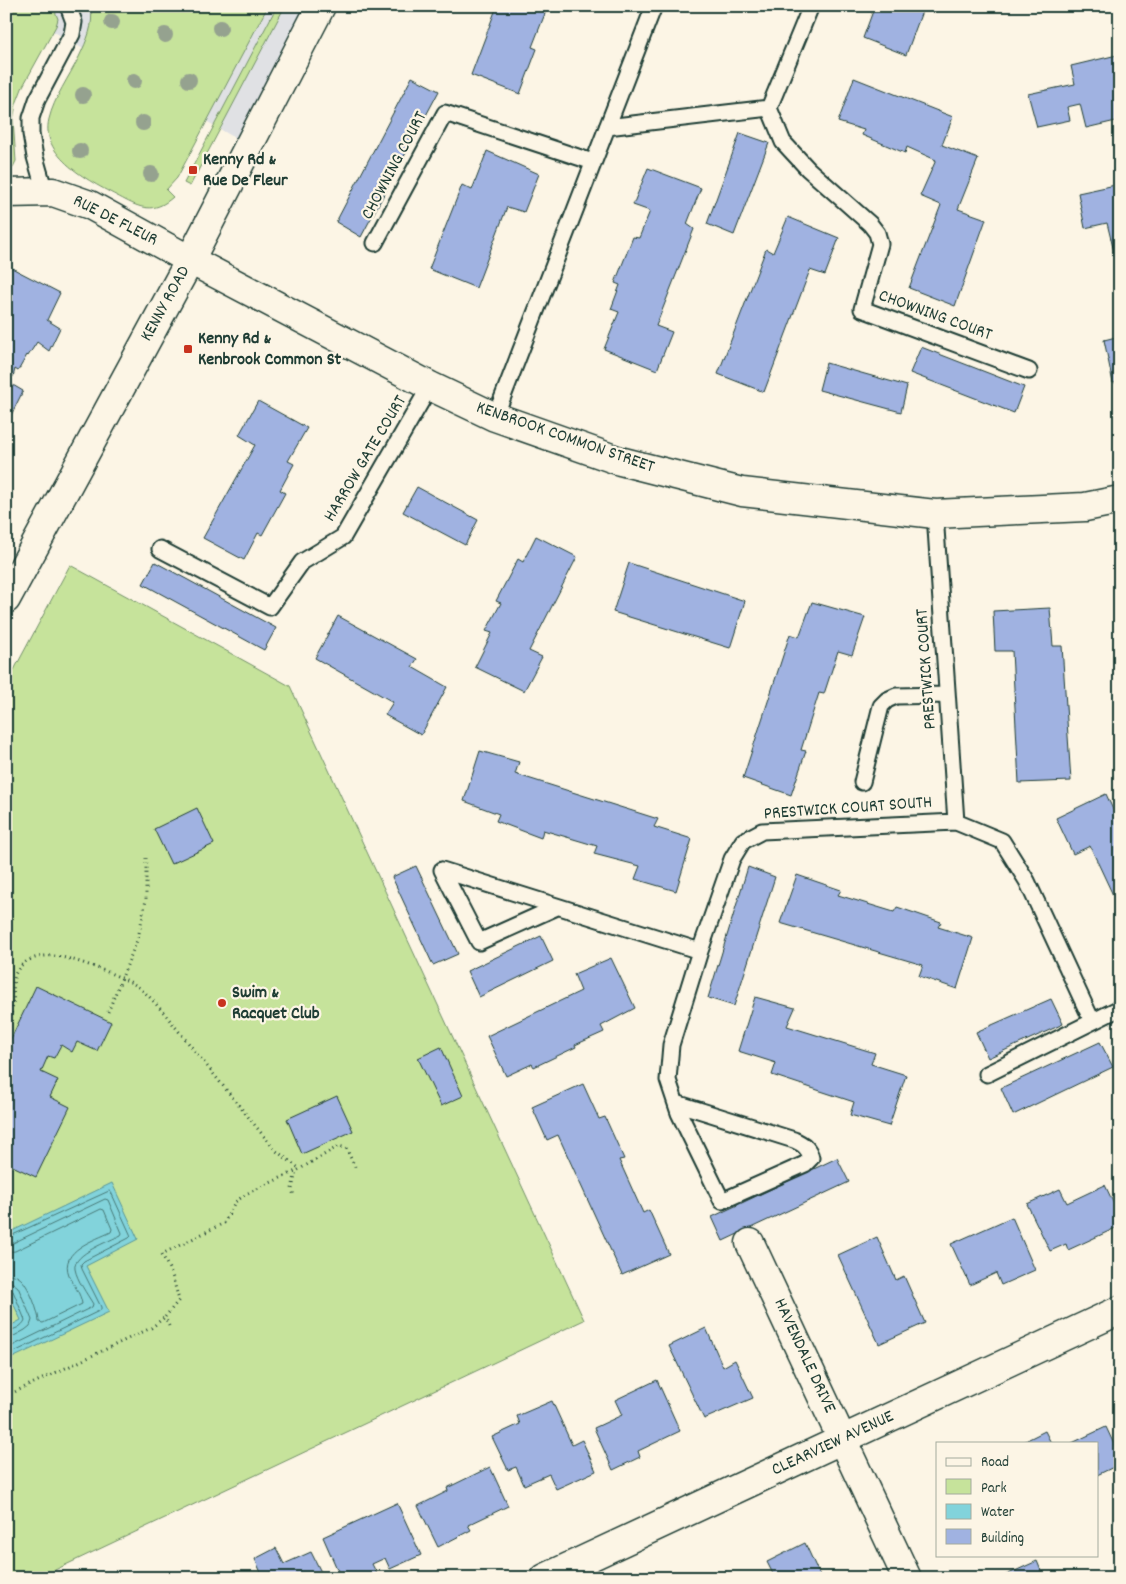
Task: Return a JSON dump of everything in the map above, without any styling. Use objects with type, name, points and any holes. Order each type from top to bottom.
[{"type":"street","name":"KENNY ROAD","points":[[6,598],[190,260],[321,6]]},
{"type":"street","name":"RUE DE FLEUR","points":[[6,193],[53,192],[90,205],[190,260]]},
{"type":"street","name":"KENBROOK COMMON STREET","points":[[190,260],[430,386],[495,417],[620,461],[742,492],[935,514],[1085,507],[1120,500]]},
{"type":"street","name":"HAVENDALE DRIVE","points":[[750,1243],[907,1578]]},
{"type":"street","name":"CLEARVIEW AVENUE","points":[[545,1578],[1120,1310]]},
{"type":"lane","points":[[45,192],[35,157],[31,134],[32,118],[37,100],[72,34],[74,22],[68,6]]},
{"type":"lane","points":[[495,417],[654,6]]},
{"type":"lane","points":[[607,126],[769,108],[811,6]]},
{"type":"lane","name":"CHOWNING COURT","points":[[769,108],[783,142],[808,169],[870,224],[877,233],[880,244],[862,310],[1029,372]]},
{"type":"lane","name":"CHOWNING COURT","points":[[376,243],[445,112],[593,162]]},
{"type":"lane","name":"HARROW GATE COURT","points":[[160,549],[270,607],[302,562],[343,536],[430,386]]},
{"type":"lane","name":"PRESTWICK COURT","points":[[935,514],[956,822]]},
{"type":"lane","points":[[862,782],[881,706],[887,700],[896,696],[947,695]]},
{"type":"lane","points":[[956,822],[1002,841],[1027,881],[1092,1021]]},
{"type":"lane","name":"PRESTWICK COURT SOUTH","points":[[676,1103],[794,1140],[805,1145],[810,1152],[811,1158],[805,1164],[722,1202],[676,1103],[668,1080],[671,1045],[700,951],[732,859],[743,841],[762,831],[956,822]]},
{"type":"lane","points":[[557,907],[479,942],[442,870],[700,951]]},
{"type":"lane","points":[[986,1074],[1120,1008]]},
{"type":"path","points":[[108,1012],[138,938],[146,900],[146,858]]},
{"type":"path","points":[[6,1027],[13,1005],[14,978],[18,969],[25,962],[36,957],[55,956],[79,962],[131,983],[149,996],[275,1150],[298,1170]]},
{"type":"path","points":[[6,1396],[150,1328],[165,1317],[179,1300],[172,1275],[162,1254],[224,1223],[235,1202],[248,1193],[298,1170],[339,1146],[346,1148],[355,1168]]},
{"type":"path","points":[[294,1196],[292,1189],[298,1170]]},
{"type":"path","points":[[165,1317],[169,1326]]},
{"type":"shaded area","points":[[10,6],[335,6],[259,152]]},
{"type":"green space","points":[[6,6],[53,6],[58,19],[23,86],[16,104],[13,120],[16,161],[12,169],[6,173]]},
{"type":"green space","points":[[91,6],[268,6],[177,178],[166,190],[173,197],[161,205],[150,208],[138,206],[100,187],[73,169],[61,158],[53,146],[48,133],[49,119],[54,103],[87,39],[92,20]]},
{"type":"green space","points":[[277,6],[285,6],[190,186],[184,183]]},
{"type":"green space","name":"Swim & Racquet Club","points":[[70,565],[290,686],[584,1320],[38,1578],[6,1578],[6,685]]},
{"type":"water","points":[[112,1183],[138,1239],[86,1266],[109,1312],[6,1361],[6,1320],[10,1326],[21,1320],[6,1288],[6,1234]]},
{"type":"building","points":[[497,6],[548,6],[532,47],[537,49],[520,94],[471,75]]},
{"type":"building","points":[[869,6],[924,6],[906,55],[863,38],[873,11],[867,11]]},
{"type":"building","points":[[1117,55],[1120,65],[1120,120],[1086,128],[1080,104],[1067,107],[1070,120],[1037,127],[1028,94],[1075,84],[1071,66]]},
{"type":"building","points":[[412,77],[439,91],[361,237],[336,222]]},
{"type":"building","points":[[854,78],[953,117],[942,145],[978,159],[958,209],[986,219],[955,306],[909,288],[941,205],[920,196],[936,160],[907,147],[905,153],[862,135],[864,130],[838,122]]},
{"type":"building","points":[[740,133],[769,143],[734,235],[707,224]]},
{"type":"building","points":[[487,151],[539,174],[524,212],[507,207],[476,288],[429,269],[462,185],[472,190]]},
{"type":"building","points":[[648,168],[701,188],[687,224],[694,229],[656,326],[672,332],[657,370],[604,349],[619,312],[611,309],[620,285],[615,283],[633,237],[639,238],[650,211],[633,205]]},
{"type":"building","points":[[1120,184],[1120,268],[1118,268],[1107,223],[1085,228],[1078,193]]},
{"type":"building","points":[[788,217],[839,238],[825,275],[810,270],[764,392],[718,374],[766,249],[773,253]]},
{"type":"building","points":[[6,265],[60,293],[47,320],[60,328],[49,351],[37,342],[18,371],[15,369],[13,377],[6,373]]},
{"type":"building","points":[[1120,336],[1120,382],[1113,383],[1104,340]]},
{"type":"building","points":[[921,347],[1024,387],[1014,413],[910,373]]},
{"type":"building","points":[[826,363],[907,386],[901,412],[819,390]]},
{"type":"building","points":[[6,381],[23,391],[8,421],[6,421]]},
{"type":"building","points":[[258,401],[307,428],[288,461],[294,464],[280,490],[285,493],[262,535],[258,533],[244,560],[203,538],[255,445],[239,435]]},
{"type":"building","points":[[417,487],[478,520],[465,545],[403,512]]},
{"type":"building","points":[[536,536],[577,557],[529,651],[542,657],[524,691],[475,667],[492,633],[486,631],[501,603],[496,601],[518,559],[523,562]]},
{"type":"building","points":[[155,562],[276,628],[264,650],[143,584]]},
{"type":"building","points":[[629,563],[745,601],[730,648],[613,612]]},
{"type":"building","points":[[812,602],[865,617],[852,655],[838,651],[824,694],[819,693],[801,750],[806,751],[791,795],[743,778],[790,634],[799,637]]},
{"type":"building","points":[[1050,608],[1053,646],[1062,646],[1071,781],[1019,783],[1012,651],[995,651],[993,611]]},
{"type":"building","points":[[338,616],[417,659],[412,667],[447,687],[421,735],[385,715],[393,702],[315,658]]},
{"type":"building","points":[[1120,639],[1120,650],[1115,641]]},
{"type":"building","points":[[480,751],[519,762],[515,774],[658,819],[654,827],[692,839],[676,891],[635,879],[640,866],[594,854],[597,846],[543,830],[541,838],[496,821],[499,814],[464,801]]},
{"type":"building","points":[[1106,794],[1120,825],[1120,910],[1090,846],[1073,854],[1056,818]]},
{"type":"building","points":[[197,808],[214,844],[171,864],[154,829]]},
{"type":"building","points":[[416,866],[458,954],[433,965],[392,877]]},
{"type":"building","points":[[748,867],[775,877],[734,1006],[708,998]]},
{"type":"building","points":[[797,875],[841,890],[838,895],[894,912],[897,907],[941,922],[938,927],[973,938],[957,989],[919,976],[923,965],[780,923]]},
{"type":"building","points":[[541,936],[553,961],[479,997],[467,971]]},
{"type":"building","points":[[611,958],[635,1008],[601,1026],[604,1032],[575,1045],[576,1047],[534,1067],[532,1064],[506,1076],[487,1036],[581,991],[574,974]]},
{"type":"building","points":[[36,986],[111,1022],[97,1051],[77,1042],[72,1052],[61,1045],[54,1058],[48,1056],[41,1072],[58,1080],[50,1097],[70,1107],[36,1177],[6,1163],[6,1049]]},
{"type":"building","points":[[755,997],[795,1008],[787,1026],[875,1053],[871,1064],[906,1075],[889,1126],[850,1115],[854,1102],[772,1075],[776,1063],[738,1051]]},
{"type":"building","points":[[1051,999],[1063,1024],[988,1058],[976,1032]]},
{"type":"building","points":[[1100,1042],[1113,1067],[1013,1115],[1001,1088]]},
{"type":"building","points":[[441,1047],[463,1096],[441,1106],[418,1058]]},
{"type":"building","points":[[583,1084],[599,1119],[605,1117],[624,1159],[619,1160],[643,1213],[649,1210],[669,1254],[622,1275],[558,1135],[547,1140],[532,1107]]},
{"type":"building","points":[[337,1096],[353,1131],[302,1154],[287,1119]]},
{"type":"building","points":[[837,1158],[849,1182],[723,1241],[712,1217]]},
{"type":"building","points":[[1105,1185],[1120,1217],[1120,1226],[1068,1250],[1066,1244],[1050,1251],[1027,1204],[1060,1189],[1067,1203]]},
{"type":"building","points":[[1012,1217],[1035,1270],[1001,1285],[996,1273],[970,1285],[951,1244]]},
{"type":"building","points":[[877,1237],[896,1280],[904,1276],[925,1323],[879,1344],[838,1255]]},
{"type":"building","points":[[706,1328],[723,1367],[735,1360],[753,1398],[704,1419],[669,1346]]},
{"type":"building","points":[[657,1380],[680,1431],[638,1451],[640,1457],[613,1470],[594,1428],[622,1415],[615,1400]]},
{"type":"building","points":[[552,1401],[572,1445],[582,1440],[596,1471],[556,1489],[549,1474],[524,1485],[516,1467],[508,1470],[492,1437],[520,1424],[517,1416]]},
{"type":"building","points":[[1106,1427],[1120,1457],[1120,1464],[1098,1475],[1098,1442],[1074,1442]]},
{"type":"building","points":[[1045,1431],[1050,1442],[1023,1442]]},
{"type":"building","points":[[490,1467],[508,1506],[468,1525],[471,1530],[438,1547],[418,1506],[448,1491],[447,1488]]},
{"type":"building","points":[[397,1503],[421,1555],[390,1569],[385,1558],[372,1564],[378,1576],[374,1578],[341,1578],[323,1537]]},
{"type":"building","points":[[1120,1516],[1120,1530],[1114,1518]]},
{"type":"building","points":[[805,1543],[821,1578],[775,1578],[767,1562]]},
{"type":"building","points":[[276,1548],[284,1564],[311,1552],[324,1578],[256,1578],[262,1575],[255,1559]]},
{"type":"building","points":[[1037,1561],[1044,1578],[1005,1578],[1004,1576]]},
{"type":"place","name":"Kenny Rd & Rue De Fleur","points":[[193,170]]},
{"type":"place","name":"Kenny Rd & Kenbrook Common St","points":[[188,349]]},
{"type":"place","name":"Swim & Racquet Club","points":[[222,1003]]}]
